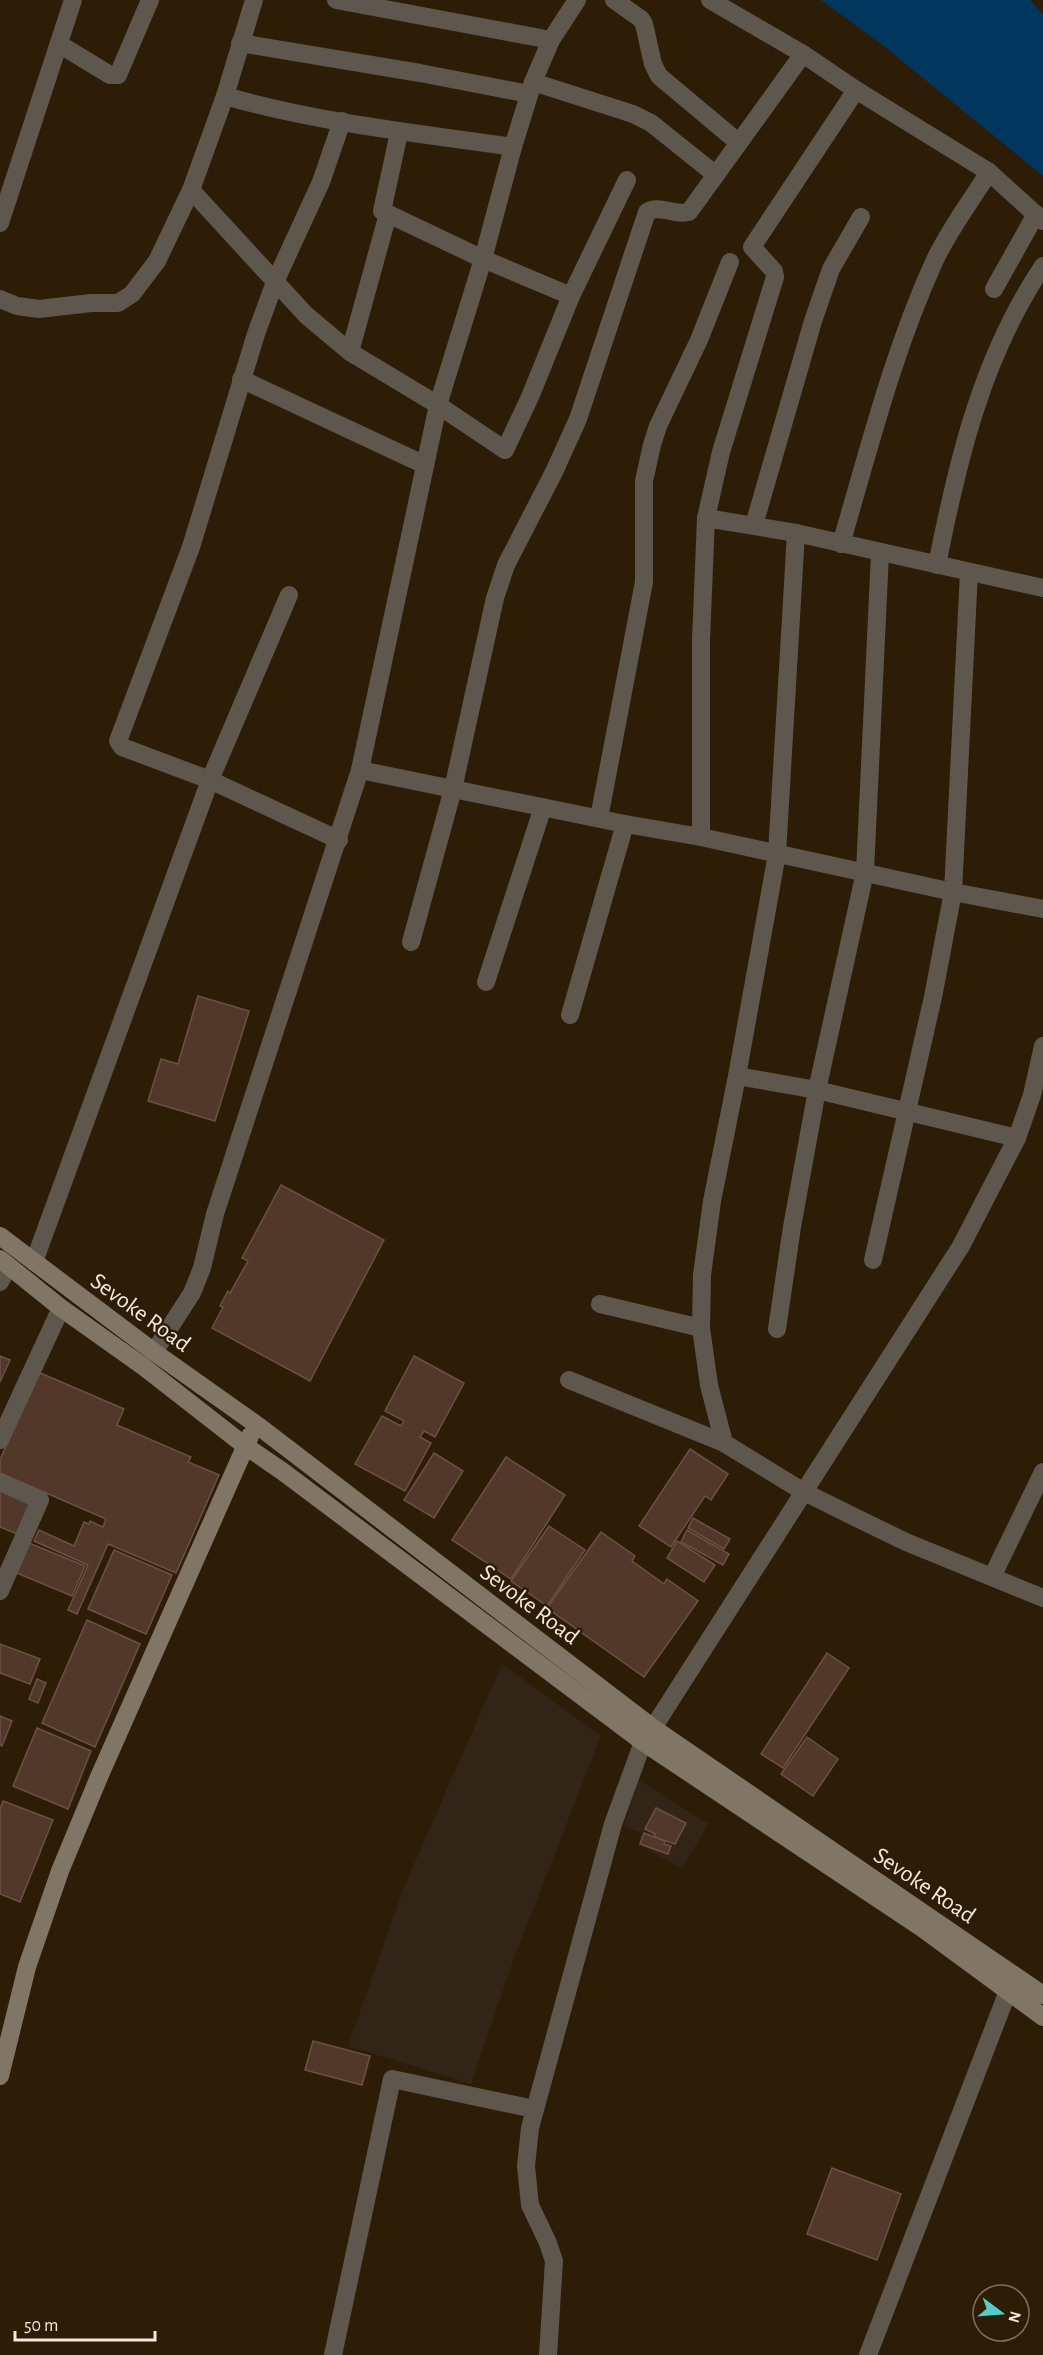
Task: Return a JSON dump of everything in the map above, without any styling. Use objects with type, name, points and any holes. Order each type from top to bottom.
[{"type":"main road","name":"Sevoke Road","points":[[0,1236],[154,1352],[256,1425],[648,1735],[1043,1995]]},
{"type":"main road","name":"Sevoke Road","points":[[3,1269],[144,1367],[244,1445],[922,1928],[1043,2017]]},
{"type":"main road","points":[[0,2076],[27,1967],[60,1871],[244,1445],[256,1425]]},
{"type":"main road","points":[[282,1471],[293,1454]]},
{"type":"street","points":[[0,223],[73,0]]},
{"type":"street","points":[[59,44],[110,75],[118,75],[150,0]]},
{"type":"street","points":[[0,298],[17,306],[39,309],[91,303],[118,303],[125,300],[157,261],[191,190],[225,96],[254,0]]},
{"type":"street","points":[[336,0],[550,40]]},
{"type":"street","points":[[614,0],[641,19],[644,24],[653,64],[659,76],[739,143]]},
{"type":"street","points":[[710,0],[803,54],[856,90],[989,172],[1039,218],[994,289]]},
{"type":"street","points":[[154,1352],[192,1293],[202,1268],[215,1214],[339,840],[360,770],[438,405],[483,259],[531,88],[550,40],[573,2]]},
{"type":"street","points":[[240,43],[420,73],[531,88],[633,114],[651,123],[716,175]]},
{"type":"street","points":[[411,942],[453,789],[495,598],[506,565],[554,472],[578,419],[647,212],[653,209],[686,213],[803,54]]},
{"type":"street","points":[[702,837],[701,640],[706,518],[721,452],[775,277],[774,271],[753,250],[753,244],[856,90]]},
{"type":"street","points":[[225,96],[267,108],[399,133],[513,147]]},
{"type":"street","points":[[339,840],[210,780],[122,747],[118,741],[191,547],[241,378],[275,282],[321,182],[342,121]]},
{"type":"street","points":[[399,133],[382,211],[483,259],[571,296]]},
{"type":"street","points":[[841,544],[898,351],[918,298],[935,259],[989,172]]},
{"type":"street","points":[[191,190],[306,315],[350,352],[438,405],[500,449],[506,450],[571,296],[627,180]]},
{"type":"street","points":[[350,352],[388,214]]},
{"type":"street","points":[[754,525],[813,321],[831,269],[861,217]]},
{"type":"street","points":[[599,818],[644,582],[644,481],[648,463],[658,426],[699,340],[730,262]]},
{"type":"street","points":[[937,565],[951,494],[971,420],[991,362],[1028,288],[1043,266]]},
{"type":"street","points":[[241,378],[425,465]]},
{"type":"street","points":[[706,518],[796,533],[1043,588]]},
{"type":"street","points":[[724,1443],[709,1385],[701,1328],[702,1275],[711,1201],[737,1076],[777,854],[796,533]]},
{"type":"street","points":[[777,1329],[792,1227],[817,1090],[865,872],[880,553]]},
{"type":"street","points":[[873,1260],[933,997],[953,892],[969,572]]},
{"type":"street","points":[[34,1262],[210,780],[289,595]]},
{"type":"street","points":[[360,770],[625,824],[702,837],[953,892],[1043,909]]},
{"type":"street","points":[[486,981],[543,807]]},
{"type":"street","points":[[570,1015],[625,824]]},
{"type":"street","points":[[548,2355],[554,2261],[530,2205],[527,2185],[527,2146],[534,2109],[613,1824],[648,1735],[961,1246],[1017,1138],[1032,1095],[1043,1046]]},
{"type":"street","points":[[737,1076],[817,1090],[1017,1138]]},
{"type":"street","points":[[600,1304],[701,1328]]},
{"type":"street","points":[[0,1440],[61,1308]]},
{"type":"street","points":[[569,1380],[724,1443],[804,1492],[906,1542],[1043,1598]]},
{"type":"street","points":[[992,1577],[1043,1472]]},
{"type":"street","points":[[0,1482],[40,1500],[0,1591]]},
{"type":"street","points":[[868,2355],[1008,1991]]},
{"type":"street","points":[[333,2355],[392,2079],[534,2109]]},
{"type":"shaded area","points":[[502,1664],[601,1736],[514,1958],[471,2084],[348,2046],[404,1887]]},
{"type":"shaded area","points":[[638,1779],[708,1824],[682,1869],[639,1844],[642,1833],[624,1827]]},
{"type":"water","points":[[821,0],[1030,0],[1043,14],[1043,176],[885,47]]},
{"type":"building","points":[[198,996],[249,1011],[215,1121],[148,1101],[161,1059],[178,1064]]},
{"type":"building","points":[[281,1185],[384,1240],[310,1381],[212,1328],[228,1291],[230,1293],[248,1261],[242,1258]]},
{"type":"building","points":[[0,1356],[10,1360],[0,1382]]},
{"type":"building","points":[[414,1356],[464,1383],[435,1437],[424,1431],[420,1437],[431,1443],[405,1491],[355,1464],[382,1416],[401,1426],[404,1421],[385,1411]]},
{"type":"building","points":[[38,1372],[124,1409],[117,1425],[191,1457],[188,1462],[219,1475],[176,1573],[108,1544],[77,1614],[68,1610],[88,1565],[34,1541],[39,1530],[74,1546],[84,1522],[89,1524],[90,1521],[103,1527],[106,1519],[0,1473],[0,1460]]},
{"type":"building","points":[[690,1449],[728,1474],[711,1500],[705,1496],[671,1547],[639,1526]]},
{"type":"building","points":[[434,1453],[463,1471],[434,1518],[404,1500]]},
{"type":"building","points":[[506,1457],[565,1495],[511,1579],[452,1540]]},
{"type":"building","points":[[0,1490],[30,1503],[17,1534],[0,1527]]},
{"type":"building","points":[[693,1518],[730,1539],[724,1549],[688,1528]]},
{"type":"building","points":[[549,1526],[585,1550],[547,1606],[511,1581]]},
{"type":"building","points":[[687,1530],[729,1554],[723,1565],[681,1542]]},
{"type":"building","points":[[601,1532],[635,1556],[632,1561],[664,1584],[667,1579],[698,1601],[644,1677],[547,1608]]},
{"type":"building","points":[[677,1541],[715,1565],[704,1582],[667,1558]]},
{"type":"building","points":[[29,1543],[85,1566],[72,1596],[17,1573]]},
{"type":"building","points":[[114,1550],[172,1575],[146,1634],[88,1609]]},
{"type":"building","points":[[87,1620],[140,1644],[95,1747],[42,1723]]},
{"type":"building","points":[[0,1644],[40,1659],[30,1684],[0,1673]]},
{"type":"building","points":[[827,1653],[849,1668],[783,1768],[761,1754]]},
{"type":"building","points":[[37,1679],[46,1683],[38,1703],[29,1699]]},
{"type":"building","points":[[0,1716],[12,1721],[2,1746],[0,1745]]},
{"type":"building","points":[[37,1728],[91,1751],[68,1809],[13,1786]]},
{"type":"building","points":[[807,1737],[838,1759],[813,1796],[781,1774]]},
{"type":"building","points":[[3,1801],[53,1820],[20,1902],[0,1894],[0,1809]]},
{"type":"building","points":[[656,1808],[686,1823],[675,1844],[654,1837],[655,1834],[645,1829]]},
{"type":"building","points":[[644,1833],[665,1841],[664,1844],[671,1846],[668,1854],[640,1844]]},
{"type":"building","points":[[313,2041],[370,2056],[362,2085],[305,2070]]},
{"type":"building","points":[[832,2168],[901,2194],[877,2260],[807,2234]]}]
